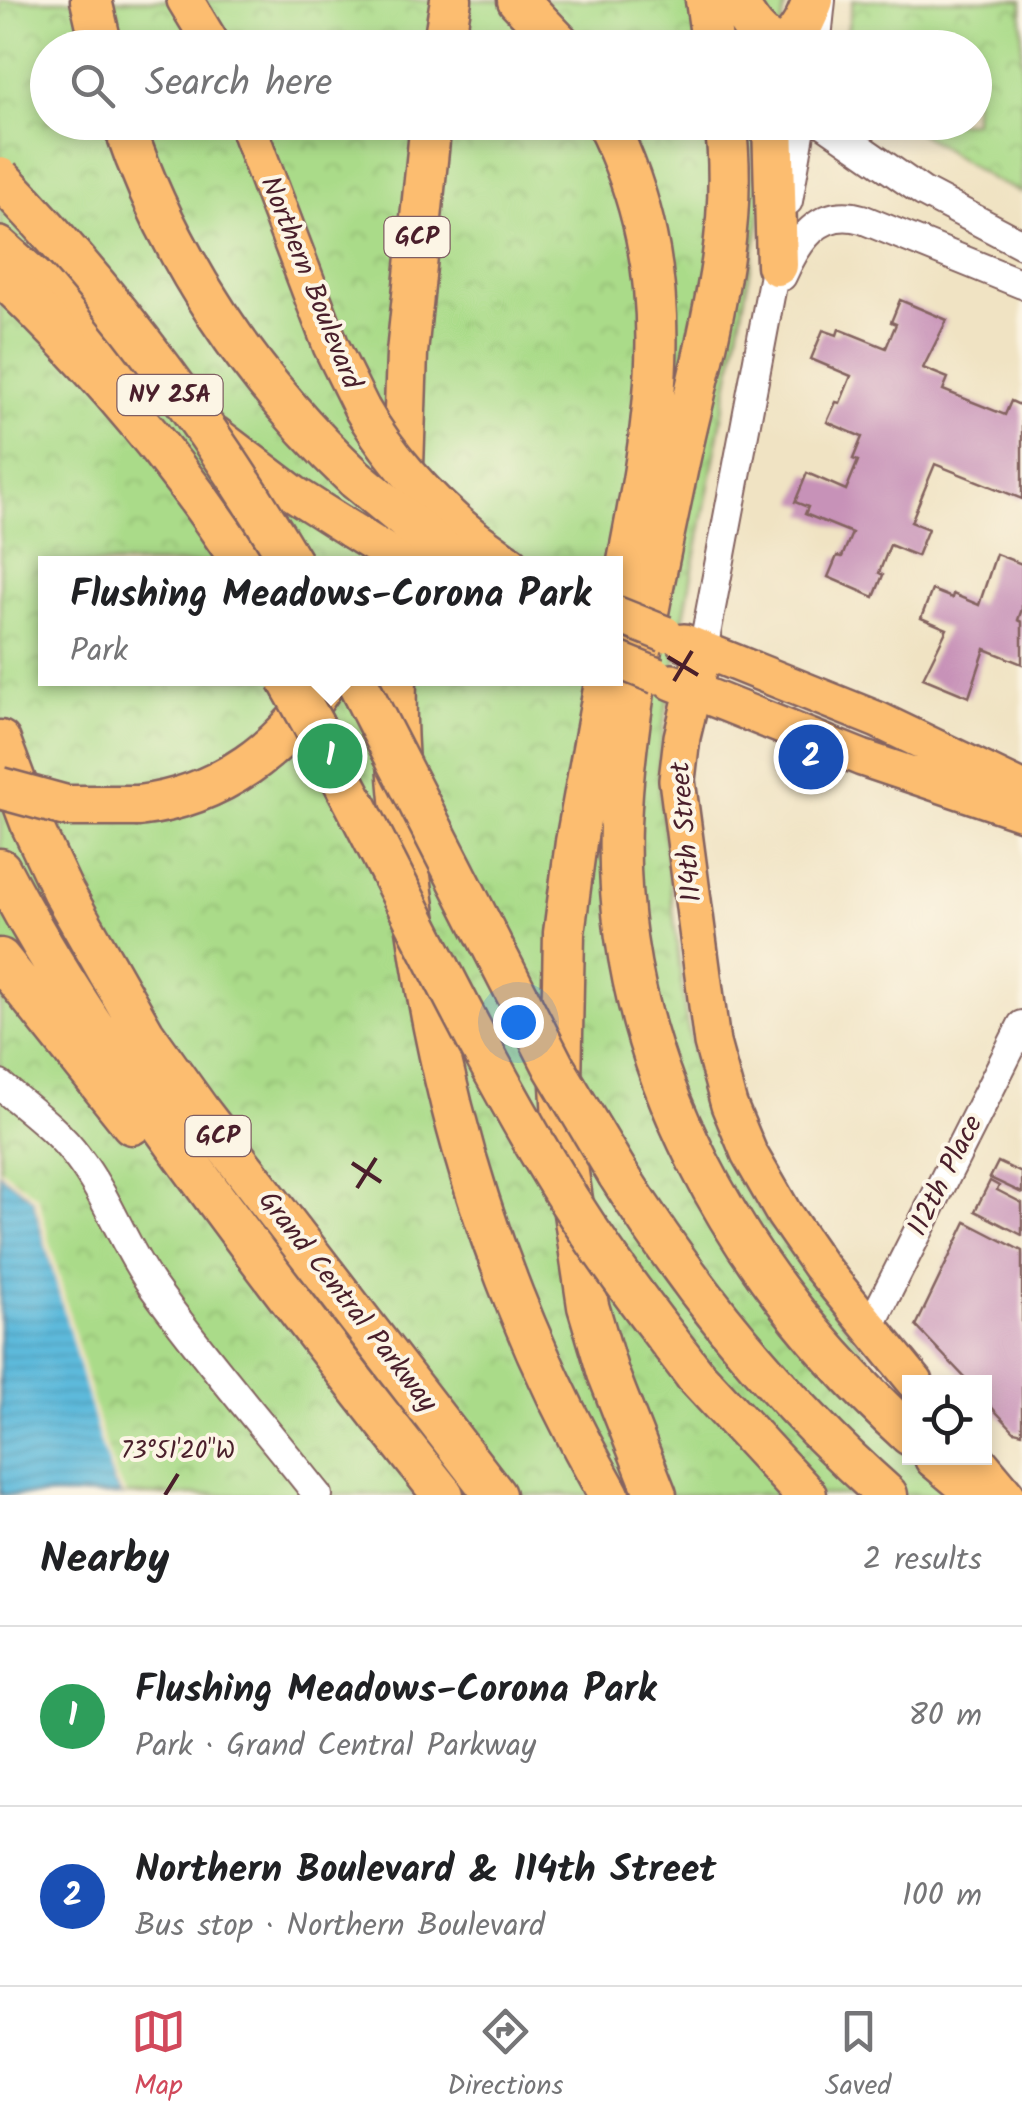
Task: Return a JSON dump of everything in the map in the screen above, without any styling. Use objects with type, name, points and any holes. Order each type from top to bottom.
[{"type":"highway","points":[[92,0],[98,30]]},
{"type":"highway","points":[[446,30],[451,0]]},
{"type":"highway","points":[[800,30],[813,0]]},
{"type":"highway","points":[[728,2],[755,30]]},
{"type":"highway","points":[[719,30],[728,2]]},
{"type":"highway","points":[[728,2],[744,30]]},
{"type":"highway","points":[[130,140],[167,228],[213,310],[280,399],[356,479],[467,551]]},
{"type":"highway","name":"GCP","points":[[403,556],[406,352],[430,140]]},
{"type":"highway","points":[[614,140],[644,228],[659,346],[650,440],[623,586]]},
{"type":"highway","points":[[629,140],[658,202],[681,293],[684,370],[669,511]]},
{"type":"highway","points":[[726,140],[729,181],[725,242],[629,726],[620,825],[625,920],[646,1028],[679,1126],[736,1232],[819,1340],[902,1427]]},
{"type":"highway","points":[[773,140],[776,265]]},
{"type":"highway","points":[[0,178],[72,257],[160,365],[215,442],[287,556]]},
{"type":"highway","points":[[0,274],[84,356],[132,412],[192,488],[238,556]]},
{"type":"highway","points":[[0,312],[118,436],[209,556]]},
{"type":"highway","points":[[359,547],[406,352]]},
{"type":"highway","points":[[290,686],[505,1092],[555,1178],[608,1259],[695,1374],[806,1495]]},
{"type":"highway","points":[[312,686],[420,928]]},
{"type":"highway","points":[[0,788],[66,806],[138,806],[195,793],[244,768],[284,735],[321,686]]},
{"type":"highway","points":[[359,686],[532,1026],[618,1174],[739,1342],[799,1410],[887,1495]]},
{"type":"highway","points":[[396,686],[403,822],[431,1027],[444,1088],[502,1272],[560,1403],[609,1495]]},
{"type":"highway","points":[[605,686],[564,933],[565,1153],[588,1306],[608,1374],[656,1495]]},
{"type":"highway","name":"Grand Central Parkway","points":[[0,741],[32,826],[67,900],[144,1034],[494,1495]]},
{"type":"highway","name":"Grand Central Parkway","points":[[0,869],[42,947],[93,1027],[222,1210],[336,1362],[443,1495]]},
{"type":"highway","points":[[3,964],[112,1100],[336,1362]]},
{"type":"highway","points":[[943,1465],[979,1495]]},
{"type":"main road","points":[[185,0],[203,30]]},
{"type":"main road","name":"Northern Boulevard","points":[[253,140],[331,346],[362,409],[400,466],[445,512],[467,551]]},
{"type":"main road","name":"NY 25A","points":[[0,245],[226,444],[359,547]]},
{"type":"main road","points":[[623,617],[878,720],[1022,789]]},
{"type":"main road","name":"114th Street","points":[[704,650],[679,752],[678,795],[718,1074],[741,1136],[777,1203],[820,1266],[909,1375]]},
{"type":"main road","points":[[623,662],[862,758],[1022,812]]},
{"type":"main road","points":[[982,1465],[1008,1495]]},
{"type":"street","points":[[818,30],[821,0]]},
{"type":"street","name":"114th Street","points":[[704,650],[799,140]]},
{"type":"street","points":[[848,140],[922,192],[1022,244]]},
{"type":"street","points":[[768,309],[800,241],[814,226],[838,216],[862,219],[1022,284]]},
{"type":"street","name":"112th Place","points":[[870,1327],[1022,1025]]},
{"type":"street","points":[[0,1085],[62,1138],[76,1155],[152,1285],[318,1495]]},
{"type":"green space","points":[[0,0],[786,0],[781,30],[30,30],[30,140],[765,140],[759,223],[658,769],[686,1020],[705,1102],[744,1188],[902,1402],[902,1465],[949,1465],[972,1495],[122,1495],[114,1482],[33,1199],[0,1173]]},
{"type":"green space","points":[[853,0],[1022,0],[1022,193],[991,179],[930,140],[992,140],[992,30],[847,30]]},
{"type":"water","points":[[0,1173],[33,1199],[114,1482],[122,1495],[0,1495]]},
{"type":"pier","points":[[0,1168],[38,1197],[102,1434],[127,1495],[122,1495],[114,1482],[98,1436],[33,1199],[0,1173]]},
{"type":"building","points":[[900,300],[947,320],[923,368],[948,378],[943,390],[1005,415],[1011,401],[1022,406],[1022,499],[935,464],[911,522],[928,529],[917,556],[890,545],[874,597],[828,577],[852,533],[805,514],[808,507],[795,502],[807,473],[846,490],[858,461],[853,459],[862,437],[827,422],[851,376],[811,359],[823,330],[837,335],[839,329],[886,348]]},
{"type":"building","points":[[996,554],[1022,564],[1022,609],[1018,620],[1022,622],[1022,664],[985,649],[969,697],[923,678],[947,629],[921,618],[932,590],[979,605]]},
{"type":"building","points":[[998,1162],[1022,1173],[1022,1193],[990,1178]]},
{"type":"building","points":[[990,1181],[999,1186],[997,1190],[1022,1203],[1022,1235],[975,1211]]},
{"type":"building","points":[[966,1222],[1022,1251],[1022,1433],[1014,1431],[992,1408],[992,1375],[962,1375],[916,1326]]},
{"type":"place","name":"Flushing Meadows-Corona Park","points":[[330,756]]},
{"type":"place","name":"Northern Boulevard & 114th Street","points":[[811,757]]}]
